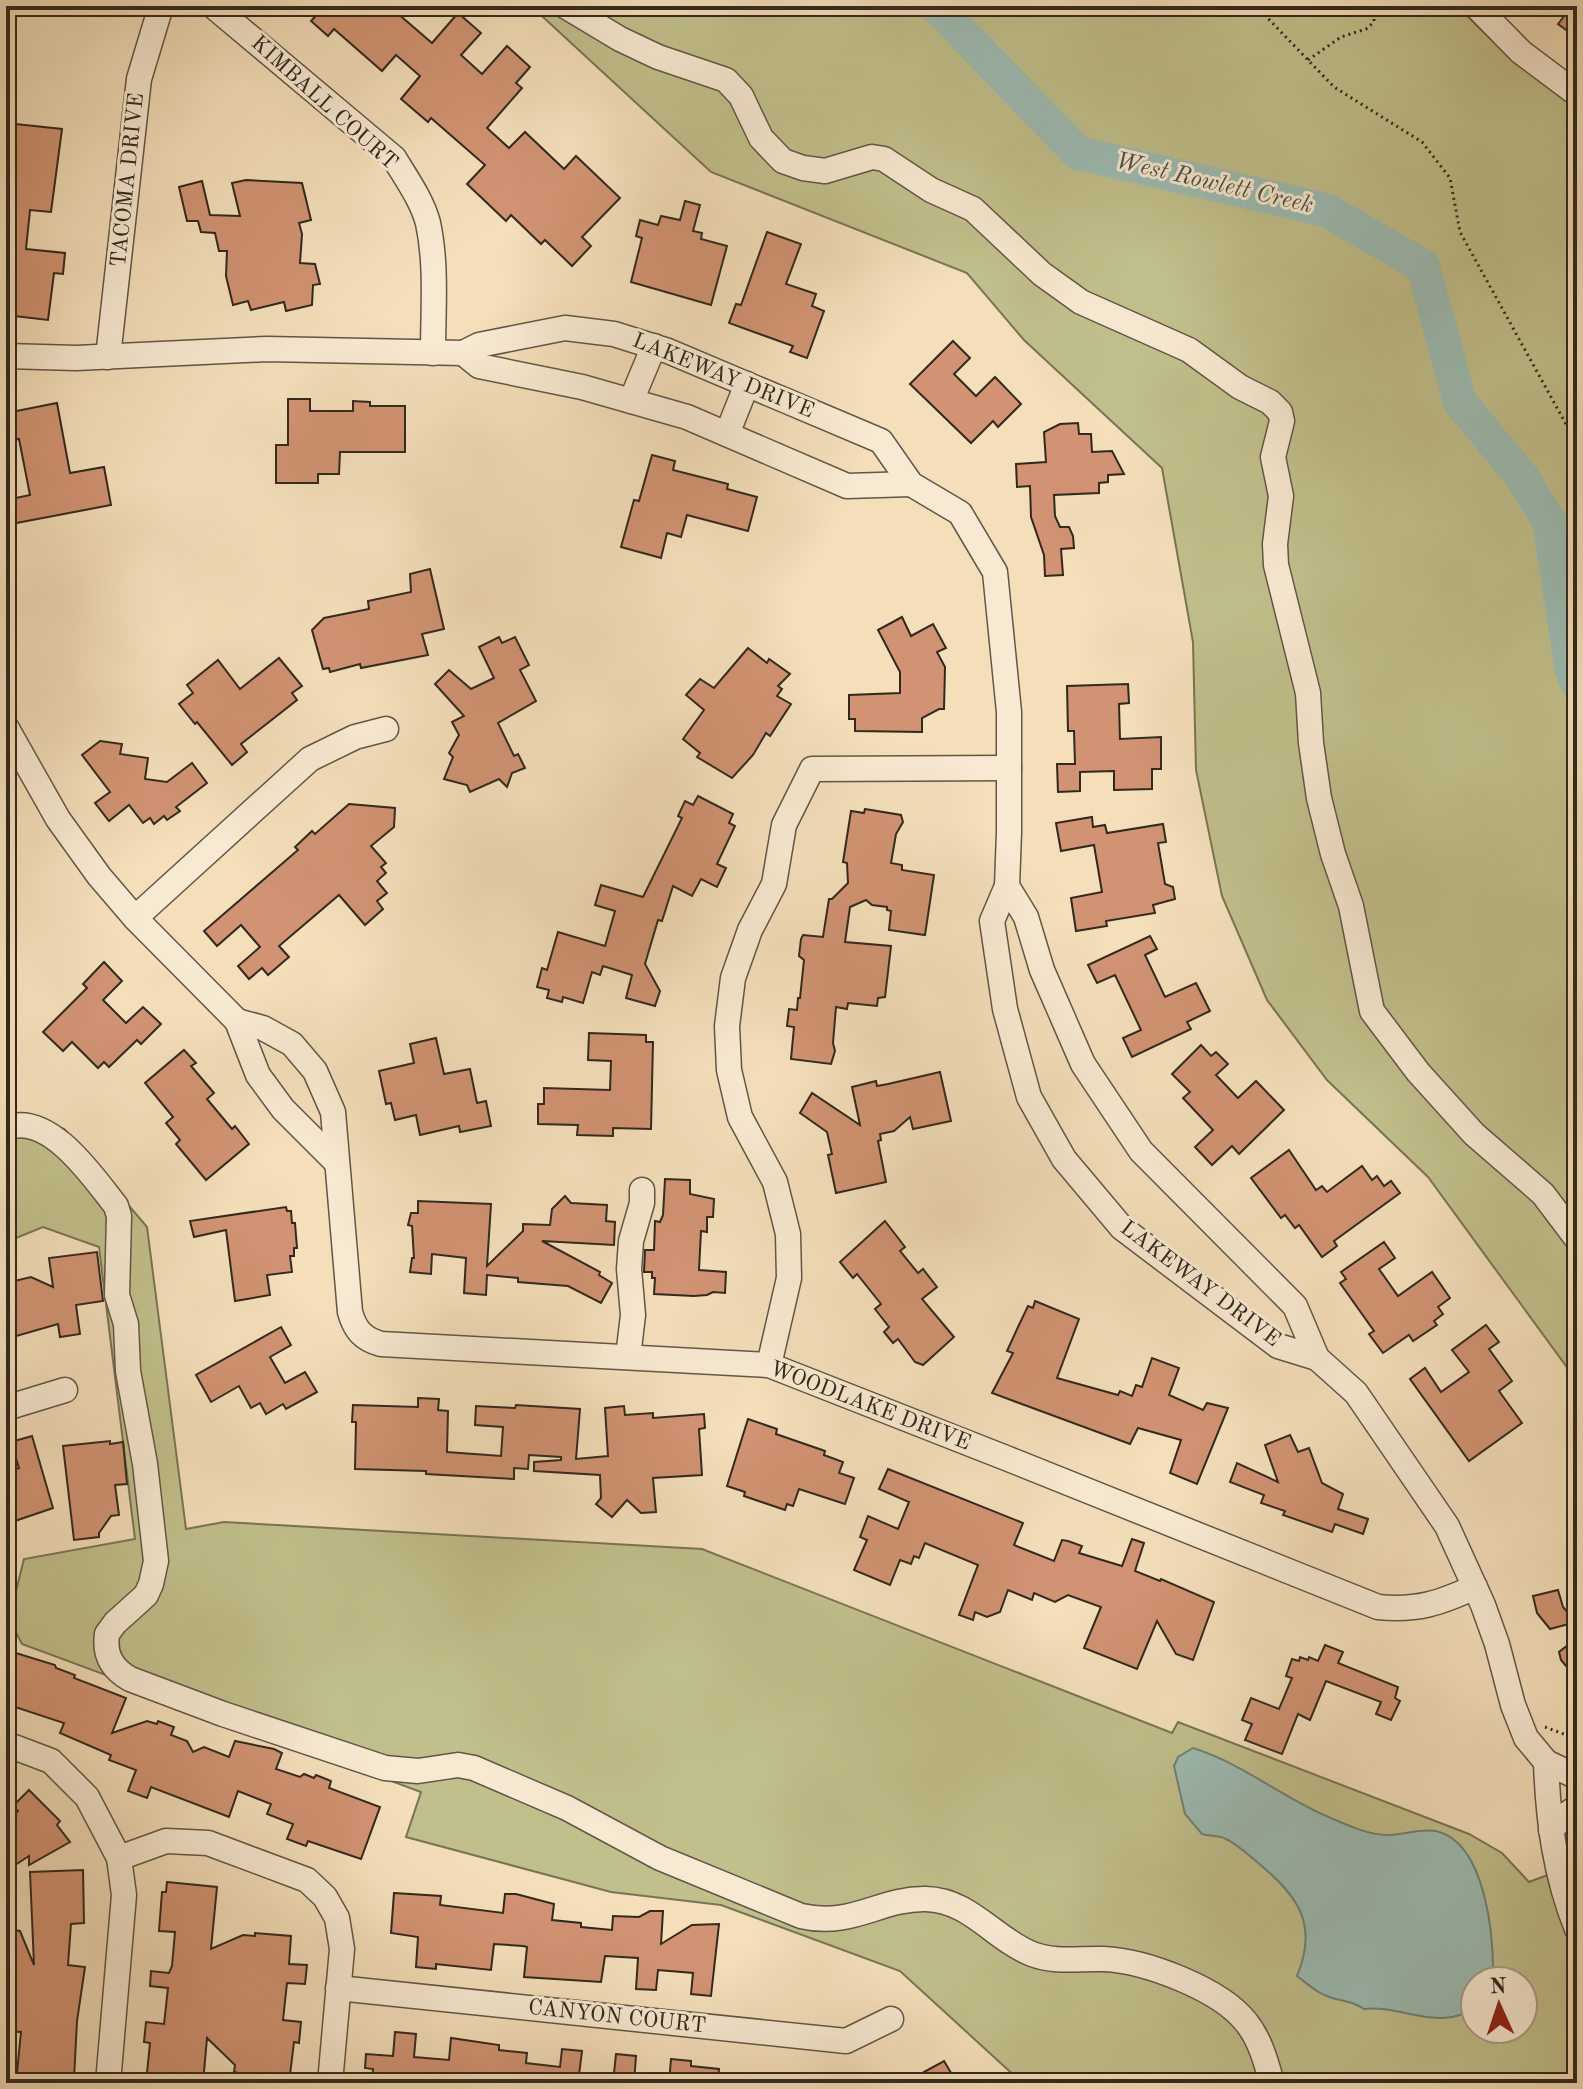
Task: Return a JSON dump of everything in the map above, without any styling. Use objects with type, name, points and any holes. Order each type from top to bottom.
[{"type":"street","name":"TACOMA DRIVE","points":[[108,357],[139,79],[161,6]]},
{"type":"street","name":"KIMBALL COURT","points":[[213,6],[394,158],[428,221],[433,353]]},
{"type":"street","points":[[565,6],[620,39],[658,57],[726,80],[741,96],[761,138],[783,161],[825,171],[872,157],[884,159],[931,190],[973,209],[1042,274],[1081,302],[1189,350],[1240,387],[1270,402],[1280,412],[1282,425],[1273,461],[1281,496],[1275,557],[1308,693],[1319,798],[1333,854],[1351,906],[1372,1011],[1418,1072],[1474,1134],[1530,1181],[1577,1239]]},
{"type":"street","points":[[1476,6],[1521,52],[1577,94]]},
{"type":"street","name":"LAKEWAY DRIVE","points":[[6,356],[76,358],[267,349],[463,353],[479,345],[565,328],[614,334],[654,346],[881,441],[911,484],[960,513],[995,572],[1009,712],[1009,768],[1007,886],[992,921],[1005,1009],[1029,1097],[1064,1159],[1122,1228],[1278,1346],[1317,1358],[1356,1393],[1447,1526],[1497,1644],[1519,1723],[1546,1762],[1577,1777]]},
{"type":"street","points":[[631,401],[654,346]]},
{"type":"street","name":"LAKEWAY DRIVE","points":[[463,353],[479,366],[582,387],[687,417],[847,486],[911,484]]},
{"type":"street","name":"LAKEWAY DRIVE","points":[[6,369],[76,358]]},
{"type":"street","points":[[727,434],[747,384]]},
{"type":"street","name":"WOODLAKE DRIVE","points":[[6,727],[58,819],[99,876],[135,918],[237,1021],[258,1075],[283,1109],[336,1162]]},
{"type":"street","points":[[135,918],[310,759],[355,737],[386,729]]},
{"type":"street","points":[[769,1365],[789,1278],[788,1234],[775,1182],[740,1117],[729,1070],[727,1026],[733,978],[750,930],[774,884],[784,825],[812,769],[1009,768]]},
{"type":"street","name":"LAKEWAY DRIVE","points":[[1007,886],[1026,917],[1042,970],[1083,1064],[1141,1151],[1295,1306],[1317,1358]]},
{"type":"street","name":"WOODLAKE DRIVE","points":[[237,1021],[263,1028],[292,1044],[315,1071],[333,1112],[350,1312],[353,1324],[370,1340],[381,1344],[769,1365],[1378,1607],[1424,1607],[1475,1587]]},
{"type":"street","points":[[6,1128],[22,1124],[29,1126],[65,1146],[118,1211],[117,1295],[126,1324],[129,1381],[138,1417],[156,1555],[149,1589],[107,1634],[108,1658],[114,1668],[124,1675],[223,1714],[385,1768],[418,1771],[458,1765],[474,1768],[567,1808],[660,1858],[801,1916],[840,1919],[910,1899],[940,1900],[975,1915],[1018,1947],[1040,1956],[1115,1960],[1158,1971],[1204,1991],[1235,2010],[1256,2037],[1272,2083]]},
{"type":"street","points":[[628,1357],[633,1315],[629,1269],[631,1241],[642,1203],[642,1190]]},
{"type":"street","points":[[6,1408],[65,1390]]},
{"type":"street","points":[[6,1744],[51,1761],[87,1797],[119,1858],[124,1895],[108,2083]]},
{"type":"street","points":[[1546,1762],[1551,1830],[1565,1899],[1577,1929]]},
{"type":"street","points":[[1551,1830],[1577,1807]]},
{"type":"street","points":[[119,1858],[166,1841],[208,1843],[307,1880],[325,1897],[337,1918],[342,1949],[330,2083]]},
{"type":"street","name":"CANYON COURT","points":[[338,1988],[846,2041],[891,2019]]},
{"type":"path","points":[[1256,6],[1334,87],[1422,142],[1450,178],[1460,232],[1577,444]]},
{"type":"path","points":[[1308,60],[1341,37],[1366,29],[1374,22],[1374,6]]},
{"type":"shaded area","points":[[531,6],[1457,6],[1513,61],[1577,109],[1577,1381],[1428,1177],[1327,1080],[1267,1000],[1222,896],[1196,770],[1193,642],[1162,468],[1024,340],[967,273],[711,172]]},
{"type":"shaded area","points":[[6,1114],[64,1129],[147,1227],[186,1529],[224,1522],[702,1549],[1172,1733],[1178,1722],[1469,1834],[1502,1853],[1529,1882],[1577,1864],[1577,2083],[1019,2083],[900,1971],[721,1905],[611,1892],[406,1837],[421,1792],[22,1644],[9,1619],[24,1559],[135,1539],[99,1247],[43,1227],[6,1242]]},
{"type":"water","points":[[1193,1748],[1211,1754],[1307,1807],[1371,1833],[1387,1835],[1430,1830],[1453,1839],[1467,1854],[1477,1873],[1492,1942],[1493,1965],[1459,1965],[1459,2015],[1435,2018],[1392,2010],[1364,2009],[1322,1994],[1297,1976],[1306,1940],[1305,1925],[1293,1899],[1271,1874],[1242,1849],[1223,1837],[1202,1834],[1185,1814],[1174,1766],[1178,1757]]},
{"type":"building","points":[[325,6],[389,6],[432,43],[458,13],[481,33],[461,55],[482,74],[507,46],[530,67],[516,83],[522,88],[487,128],[509,148],[525,132],[564,169],[576,156],[620,198],[582,237],[591,246],[572,266],[545,240],[541,244],[511,215],[506,221],[467,184],[485,165],[431,118],[428,122],[401,99],[420,76],[396,55],[382,71],[334,29],[328,36],[311,21]]},
{"type":"building","points":[[1572,6],[1577,6],[1577,38],[1558,24]]},
{"type":"building","points":[[6,123],[62,129],[51,212],[30,210],[26,249],[65,253],[63,274],[54,273],[48,320],[6,315]]},
{"type":"building","points":[[246,180],[302,183],[311,220],[299,223],[302,234],[300,263],[315,264],[320,284],[313,285],[312,305],[286,311],[284,302],[251,310],[248,301],[233,305],[226,276],[227,251],[219,251],[215,233],[201,232],[198,221],[187,221],[179,187],[202,181],[210,215],[240,216],[232,183]]},
{"type":"building","points":[[685,201],[700,205],[693,231],[702,233],[701,239],[727,246],[711,305],[631,282],[642,238],[636,236],[640,220],[658,225],[661,216],[680,220]]},
{"type":"building","points":[[767,232],[801,244],[786,284],[816,294],[812,306],[824,311],[807,358],[790,352],[793,346],[729,323],[736,304],[741,305]]},
{"type":"building","points":[[953,341],[970,358],[954,374],[976,396],[995,377],[1021,404],[998,427],[993,421],[971,443],[910,384]]},
{"type":"building","points":[[288,399],[310,399],[310,411],[353,411],[353,401],[370,402],[370,406],[405,406],[405,452],[340,452],[339,474],[318,474],[318,483],[276,483],[276,445],[288,445]]},
{"type":"building","points":[[57,403],[70,473],[104,467],[111,505],[6,525],[6,500],[30,495],[19,439],[6,441],[6,413]]},
{"type":"building","points":[[1078,423],[1079,434],[1091,434],[1092,452],[1112,451],[1124,474],[1108,475],[1108,482],[1099,483],[1099,493],[1054,495],[1055,516],[1060,527],[1069,527],[1074,548],[1061,549],[1063,575],[1045,576],[1044,555],[1031,517],[1030,486],[1017,487],[1016,464],[1046,462],[1044,432],[1060,424]]},
{"type":"building","points":[[652,455],[675,461],[673,470],[728,484],[727,489],[757,497],[748,531],[687,515],[681,537],[667,533],[661,558],[621,547],[634,500],[639,501]]},
{"type":"building","points":[[430,569],[444,629],[422,634],[428,655],[361,668],[360,664],[330,672],[329,668],[323,669],[312,630],[324,618],[369,609],[368,601],[411,592],[410,574]]},
{"type":"building","points":[[902,617],[911,636],[933,624],[946,648],[937,652],[945,667],[944,709],[922,718],[922,732],[855,731],[855,719],[849,719],[849,695],[900,693],[900,672],[878,630]]},
{"type":"building","points":[[499,637],[502,643],[515,637],[529,665],[520,670],[536,701],[498,723],[514,756],[518,754],[525,768],[512,773],[507,787],[499,779],[470,792],[467,785],[444,779],[453,757],[449,753],[459,735],[452,722],[464,716],[435,684],[449,670],[471,689],[494,678],[479,647]]},
{"type":"building","points":[[748,648],[767,663],[769,659],[790,674],[778,686],[782,689],[777,696],[791,704],[770,736],[766,733],[753,755],[732,778],[697,757],[700,753],[683,739],[704,710],[686,695],[700,679],[714,688]]},
{"type":"building","points":[[279,658],[302,686],[292,693],[297,700],[241,744],[247,752],[232,765],[179,704],[193,693],[187,685],[218,660],[240,689]]},
{"type":"building","points":[[1128,684],[1129,703],[1119,704],[1120,739],[1161,737],[1161,769],[1152,769],[1152,789],[1114,790],[1114,771],[1080,772],[1080,791],[1058,792],[1057,764],[1075,764],[1074,731],[1068,731],[1067,686]]},
{"type":"building","points":[[100,741],[122,744],[120,754],[148,758],[145,779],[167,782],[192,763],[207,783],[176,807],[180,811],[167,820],[164,816],[154,824],[150,818],[143,823],[129,805],[109,821],[95,803],[110,792],[82,755]]},
{"type":"building","points":[[698,796],[733,814],[729,823],[735,826],[717,864],[726,868],[717,887],[701,879],[692,896],[673,886],[662,921],[658,920],[645,964],[660,991],[655,1006],[626,998],[632,975],[603,966],[600,975],[592,972],[583,1003],[563,997],[562,1002],[547,998],[549,990],[537,987],[542,968],[547,970],[558,932],[605,946],[615,911],[595,905],[601,885],[643,897],[682,818],[678,816],[685,801],[693,805]]},
{"type":"building","points":[[349,804],[395,808],[394,827],[371,846],[386,863],[381,867],[386,873],[377,881],[387,893],[377,901],[383,909],[365,925],[339,895],[279,946],[289,957],[268,975],[262,968],[249,979],[238,966],[260,947],[241,925],[217,946],[204,931],[298,850],[295,847],[312,831],[315,834]]},
{"type":"building","points":[[865,809],[901,815],[903,822],[896,834],[891,863],[902,865],[902,870],[934,875],[925,935],[889,930],[891,911],[887,907],[872,905],[866,900],[850,907],[845,942],[891,946],[885,997],[878,998],[877,1006],[848,1003],[847,1009],[836,1007],[835,1051],[831,1064],[791,1059],[794,1027],[787,1026],[789,1009],[797,1010],[800,998],[804,960],[799,956],[801,939],[803,935],[823,937],[829,899],[848,883],[847,863],[843,862],[851,811],[864,813]]},
{"type":"building","points":[[1092,817],[1093,827],[1105,825],[1107,833],[1163,824],[1166,842],[1158,843],[1165,884],[1173,887],[1175,899],[1153,905],[1155,913],[1106,921],[1107,926],[1076,931],[1071,898],[1102,892],[1094,845],[1061,851],[1056,823]]},
{"type":"building","points":[[1150,936],[1157,949],[1145,955],[1165,997],[1196,983],[1210,1011],[1187,1022],[1191,1029],[1132,1057],[1123,1038],[1141,1030],[1115,975],[1097,983],[1088,965]]},
{"type":"building","points":[[104,962],[122,981],[103,1000],[126,1023],[143,1007],[161,1024],[141,1044],[137,1040],[109,1067],[104,1062],[98,1068],[72,1042],[63,1051],[43,1032],[87,988],[83,984]]},
{"type":"building","points":[[589,1033],[646,1035],[646,1042],[653,1042],[651,1129],[613,1128],[613,1136],[577,1135],[578,1125],[538,1124],[538,1104],[544,1104],[544,1088],[610,1090],[611,1061],[588,1060]]},
{"type":"building","points":[[436,1038],[444,1074],[470,1069],[477,1103],[486,1101],[491,1126],[460,1132],[459,1126],[420,1135],[416,1115],[395,1120],[391,1103],[386,1104],[379,1071],[414,1063],[410,1044]]},
{"type":"building","points":[[1201,1045],[1211,1056],[1216,1052],[1228,1064],[1216,1075],[1238,1098],[1256,1081],[1284,1110],[1239,1154],[1232,1146],[1212,1165],[1195,1147],[1213,1130],[1183,1098],[1190,1092],[1172,1074]]},
{"type":"building","points":[[184,1050],[196,1063],[191,1066],[214,1093],[207,1099],[249,1144],[206,1180],[176,1144],[180,1140],[166,1123],[173,1117],[145,1083]]},
{"type":"building","points":[[940,1072],[951,1121],[913,1129],[910,1117],[894,1131],[880,1134],[881,1140],[878,1141],[886,1182],[836,1193],[827,1132],[800,1113],[812,1093],[860,1125],[852,1087],[876,1081],[877,1086]]},
{"type":"building","points":[[1289,1150],[1316,1190],[1322,1186],[1327,1192],[1362,1166],[1372,1180],[1377,1176],[1384,1186],[1391,1181],[1400,1193],[1334,1241],[1337,1246],[1322,1257],[1299,1225],[1295,1228],[1285,1215],[1281,1218],[1251,1178]]},
{"type":"building","points":[[665,1179],[690,1180],[690,1194],[714,1199],[713,1217],[707,1217],[707,1232],[701,1231],[699,1270],[726,1272],[725,1293],[694,1296],[654,1294],[655,1278],[652,1278],[652,1272],[644,1272],[645,1250],[654,1250],[655,1221],[660,1222],[663,1215]]},
{"type":"building","points":[[565,1196],[571,1203],[607,1205],[606,1221],[615,1222],[614,1245],[542,1241],[600,1272],[599,1275],[612,1283],[601,1303],[568,1286],[518,1282],[518,1278],[487,1275],[486,1295],[464,1293],[466,1258],[432,1254],[431,1274],[410,1272],[414,1258],[412,1226],[408,1225],[411,1213],[418,1213],[418,1201],[491,1204],[487,1266],[523,1231],[523,1224],[550,1225],[552,1209]]},
{"type":"building","points":[[286,1207],[287,1211],[291,1211],[292,1223],[295,1223],[297,1248],[294,1248],[294,1256],[290,1256],[292,1272],[267,1275],[270,1295],[235,1301],[226,1230],[194,1237],[190,1221]]},
{"type":"building","points":[[885,1221],[905,1247],[900,1251],[918,1273],[923,1269],[937,1287],[922,1299],[954,1337],[923,1365],[915,1362],[898,1339],[893,1343],[884,1332],[889,1327],[875,1309],[881,1304],[857,1274],[853,1278],[840,1262]]},
{"type":"building","points":[[1384,1242],[1395,1258],[1379,1269],[1398,1296],[1432,1272],[1450,1298],[1438,1307],[1443,1314],[1434,1321],[1437,1325],[1413,1341],[1409,1335],[1383,1353],[1369,1334],[1374,1331],[1340,1283],[1346,1279],[1341,1272]]},
{"type":"building","points":[[97,1252],[103,1301],[76,1305],[80,1334],[60,1337],[58,1324],[6,1339],[6,1283],[31,1277],[53,1287],[49,1258]]},
{"type":"building","points":[[1035,1301],[1079,1319],[1057,1378],[1132,1396],[1136,1385],[1142,1387],[1152,1358],[1179,1368],[1169,1395],[1203,1410],[1207,1403],[1228,1408],[1197,1484],[1170,1473],[1181,1440],[1138,1428],[1130,1444],[992,1393],[1013,1353],[1007,1351],[1018,1327],[1028,1306],[1033,1308]]},
{"type":"building","points":[[1486,1325],[1499,1342],[1489,1349],[1512,1381],[1499,1391],[1522,1423],[1469,1461],[1410,1379],[1425,1368],[1441,1392],[1469,1372],[1452,1350]]},
{"type":"building","points":[[281,1327],[291,1345],[270,1357],[285,1383],[305,1372],[317,1392],[286,1409],[283,1404],[266,1414],[260,1403],[251,1408],[239,1386],[211,1402],[196,1375]]},
{"type":"building","points":[[418,1398],[439,1399],[438,1410],[448,1411],[447,1452],[501,1456],[503,1427],[475,1425],[476,1406],[580,1409],[576,1459],[608,1456],[605,1408],[624,1406],[625,1415],[653,1413],[653,1418],[704,1414],[705,1428],[699,1429],[702,1475],[653,1478],[656,1512],[641,1513],[627,1500],[612,1517],[596,1504],[601,1498],[600,1475],[534,1471],[534,1462],[561,1460],[561,1457],[529,1455],[528,1469],[514,1468],[514,1479],[426,1474],[426,1471],[355,1469],[356,1422],[352,1422],[353,1405],[418,1407]]},
{"type":"building","points":[[748,1419],[777,1429],[776,1434],[825,1451],[824,1455],[843,1462],[839,1473],[854,1478],[845,1504],[799,1489],[793,1506],[787,1504],[785,1510],[744,1496],[745,1492],[727,1486]]},
{"type":"building","points":[[1290,1435],[1298,1452],[1309,1448],[1322,1483],[1343,1494],[1338,1509],[1368,1519],[1363,1534],[1335,1524],[1332,1532],[1283,1515],[1285,1511],[1261,1503],[1264,1495],[1230,1482],[1237,1463],[1278,1482],[1265,1445]]},
{"type":"building","points":[[32,1436],[53,1508],[6,1524],[6,1472],[19,1468],[11,1442]]},
{"type":"building","points":[[110,1441],[110,1444],[123,1442],[127,1484],[115,1485],[119,1515],[111,1516],[99,1537],[74,1540],[63,1446]]},
{"type":"building","points":[[888,1469],[1023,1523],[1014,1545],[1054,1561],[1062,1540],[1082,1546],[1079,1553],[1122,1566],[1132,1539],[1144,1543],[1135,1571],[1214,1602],[1193,1660],[1176,1654],[1157,1621],[1137,1669],[1084,1648],[1101,1607],[1068,1595],[1055,1602],[1034,1593],[1032,1600],[1008,1590],[1000,1612],[987,1617],[975,1612],[973,1620],[959,1615],[978,1565],[925,1543],[919,1558],[914,1556],[911,1564],[900,1560],[890,1585],[854,1570],[867,1540],[860,1537],[868,1516],[898,1529],[909,1502],[879,1489]]},
{"type":"building","points":[[1558,1590],[1563,1607],[1576,1622],[1550,1629],[1537,1613],[1533,1596]]},
{"type":"building","points":[[1577,1638],[1577,1679],[1561,1660],[1559,1652]]},
{"type":"building","points":[[1325,1645],[1343,1652],[1338,1663],[1398,1687],[1395,1698],[1400,1701],[1391,1720],[1376,1714],[1381,1702],[1326,1681],[1310,1720],[1298,1714],[1282,1754],[1245,1740],[1252,1724],[1242,1720],[1251,1698],[1279,1709],[1292,1678],[1286,1676],[1292,1659],[1299,1661],[1300,1657],[1308,1660],[1309,1657],[1318,1661]]},
{"type":"building","points":[[6,1650],[55,1665],[75,1675],[74,1678],[126,1698],[112,1733],[147,1721],[157,1724],[158,1721],[174,1727],[171,1735],[187,1741],[193,1752],[204,1747],[229,1757],[235,1741],[274,1749],[282,1753],[276,1769],[300,1777],[304,1774],[314,1778],[316,1775],[331,1781],[329,1788],[380,1807],[361,1859],[308,1841],[306,1846],[287,1839],[293,1824],[267,1814],[271,1804],[238,1791],[229,1817],[151,1787],[147,1798],[128,1791],[136,1770],[109,1760],[111,1755],[60,1733],[64,1723],[6,1704]]},
{"type":"building","points":[[29,1790],[60,1821],[57,1825],[70,1842],[29,1865],[29,1856],[6,1871],[6,1824],[18,1811],[13,1806]]},
{"type":"building","points":[[83,1870],[84,1923],[71,1924],[68,1965],[85,1967],[77,2021],[74,2079],[71,2078],[71,2083],[16,2083],[21,2032],[6,2031],[6,1929],[20,1931],[34,1965],[30,1872]]},
{"type":"building","points":[[167,1882],[217,1887],[211,1949],[243,1935],[255,1936],[255,1933],[291,1936],[289,1964],[307,1965],[305,1984],[287,1983],[283,2020],[301,2022],[299,2043],[294,2042],[289,2083],[238,2083],[239,2073],[234,2072],[235,2065],[207,2038],[203,2083],[146,2083],[150,2043],[144,2042],[146,2022],[164,2024],[168,1988],[150,1986],[151,1971],[169,1973],[172,1966],[175,1932],[159,1931],[162,1892],[166,1892]]},
{"type":"building","points":[[394,1893],[441,1896],[440,1905],[503,1913],[505,1894],[516,1894],[554,1904],[552,1920],[612,1930],[613,1916],[639,1917],[650,1911],[663,1911],[661,1944],[692,1925],[719,1924],[711,1996],[691,1994],[693,1973],[658,1970],[656,1990],[636,1989],[638,1958],[605,1956],[601,1982],[524,1977],[527,1947],[523,1946],[494,1944],[491,1970],[436,1964],[436,1969],[416,1967],[418,1937],[391,1933]]},
{"type":"building","points":[[395,2032],[416,2034],[414,2057],[449,2060],[451,2038],[499,2045],[499,2050],[527,2053],[526,2063],[560,2067],[562,2049],[582,2051],[578,2083],[372,2083],[373,2069],[365,2068],[366,2054],[393,2056]]},
{"type":"building","points":[[616,2054],[636,2056],[634,2083],[613,2083]]},
{"type":"building","points":[[671,2059],[691,2061],[691,2066],[719,2069],[718,2083],[669,2083]]},
{"type":"building","points":[[944,2061],[957,2083],[930,2083],[924,2072]]},
{"type":"waterway","name":"West Rowlett Creek","points":[[936,6],[1078,153],[1326,210],[1423,266],[1460,402],[1522,477],[1549,521],[1572,671],[1577,683]]}]
